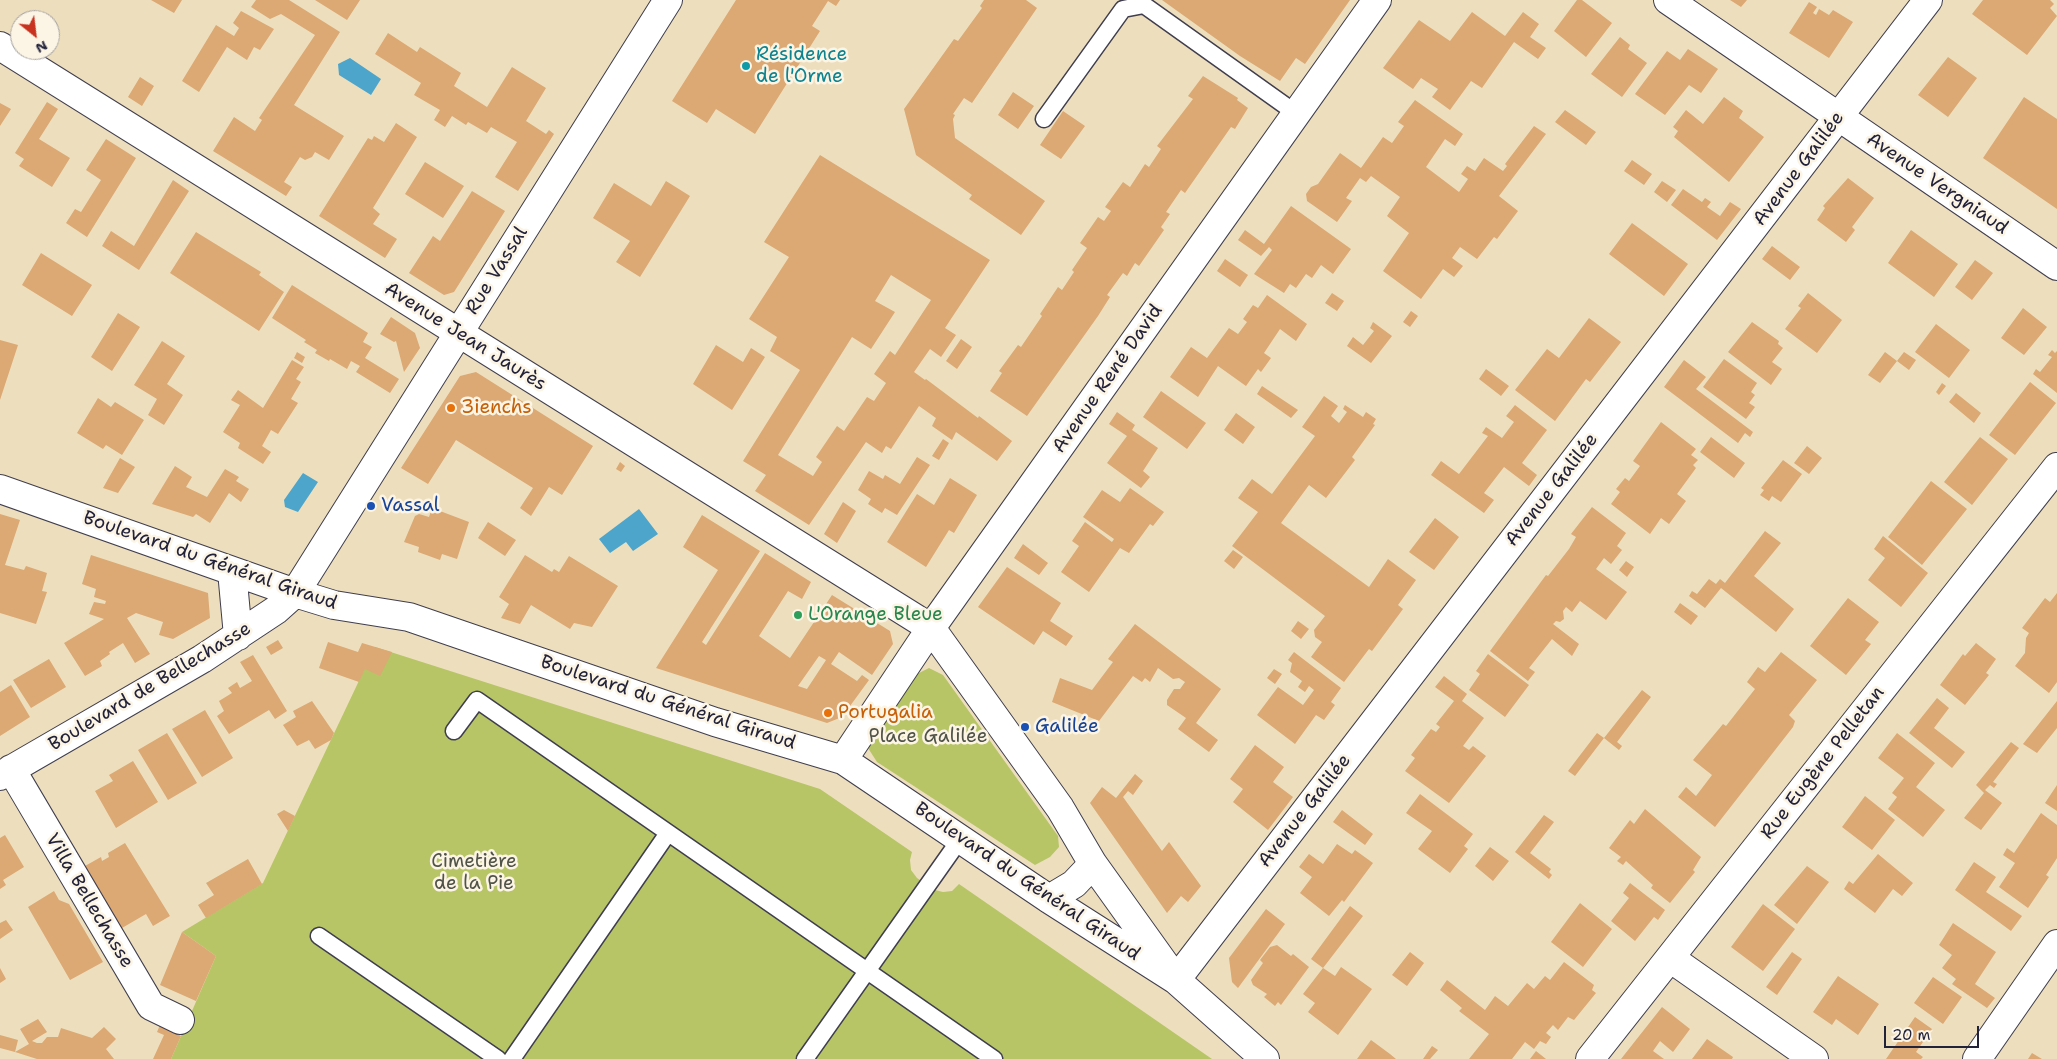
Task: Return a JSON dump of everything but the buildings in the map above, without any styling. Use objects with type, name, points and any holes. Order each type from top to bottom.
[{"type":"street","name":"Rue Vassal","points":[[295,593],[668,0]]},
{"type":"street","name":"Avenue René David","points":[[843,760],[931,628],[1377,0]]},
{"type":"street","name":"Avenue Vergniaud","points":[[1668,0],[2057,266]]},
{"type":"street","name":"Avenue Galilée","points":[[1176,980],[1928,0]]},
{"type":"street","name":"Avenue Jean Jaurès","points":[[0,46],[931,628]]},
{"type":"street","name":"Rue Eugène Pelletan","points":[[1590,1059],[2057,467]]},
{"type":"street","name":"Boulevard du Général Giraud","points":[[0,490],[295,593],[334,605],[409,617],[715,722],[843,760],[1049,899],[1176,980],[1265,1059]]},
{"type":"street","points":[[232,571],[238,636]]},
{"type":"street","name":"Boulevard de Bellechasse","points":[[6,773],[238,636],[276,610],[295,593]]},
{"type":"street","points":[[931,628],[1060,808],[1094,864],[1176,980]]},
{"type":"street","name":"Villa Bellechasse","points":[[6,773],[151,1006],[180,1020]]},
{"type":"street","points":[[1049,899],[1074,884],[1094,864]]},
{"type":"street","points":[[1977,1059],[2057,944]]},
{"type":"street","points":[[1670,958],[1814,1059]]},
{"type":"lane","points":[[1044,118],[1123,9],[1144,5],[1296,114]]},
{"type":"lane","points":[[454,731],[477,700],[994,1059]]},
{"type":"lane","points":[[512,1059],[668,833]]},
{"type":"lane","points":[[805,1059],[961,838]]},
{"type":"lane","points":[[319,936],[498,1059]]},
{"type":"green space","name":"Cimetière de la Pie","points":[[375,647],[820,789],[912,852],[910,860],[911,870],[917,878],[935,890],[943,892],[952,891],[959,884],[1212,1059],[171,1059],[216,956],[182,932],[263,883]]},
{"type":"green space","name":"Place Galilée","points":[[929,668],[943,675],[1058,836],[1059,847],[1050,857],[1035,865],[877,762],[868,748],[870,734],[913,676]]},
{"type":"water","points":[[350,58],[381,79],[371,95],[339,75],[338,64]]},
{"type":"water","points":[[303,473],[318,482],[298,512],[285,507],[284,500]]},
{"type":"water","points":[[639,509],[658,534],[633,551],[626,542],[610,553],[599,539]]},
{"type":"place","name":"Résidence de l'Orme","points":[[746,66]]},
{"type":"place","name":"3ienchs","points":[[451,408]]},
{"type":"place","name":"Vassal","points":[[371,506]]},
{"type":"place","name":"L'Orange Bleue","points":[[798,615]]},
{"type":"place","name":"Portugalia","points":[[828,713]]},
{"type":"place","name":"Galilée","points":[[1025,727]]}]
